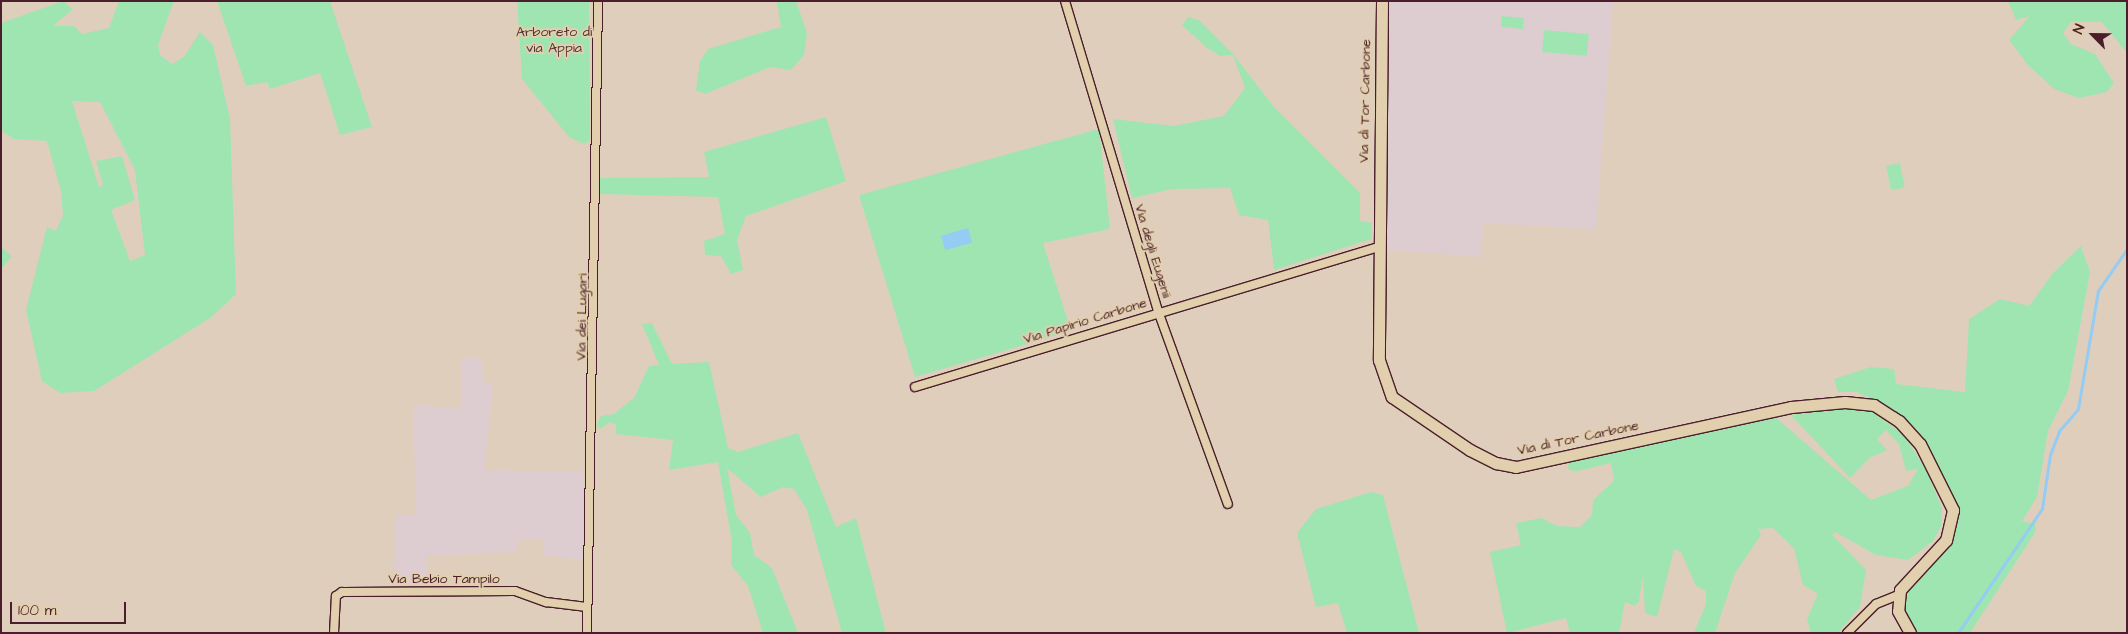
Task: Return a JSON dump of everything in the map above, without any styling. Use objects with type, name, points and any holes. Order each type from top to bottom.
[{"type":"main road","name":"Via di Tor Carbone","points":[[1382,1],[1378,246],[1380,364],[1386,387],[1419,419],[1499,465],[1546,463],[1802,406],[1863,402],[1892,415],[1927,455],[1953,510],[1946,540],[1908,578],[1898,595]]},
{"type":"main road","points":[[1898,595],[1900,615],[1910,633]]},
{"type":"street","name":"Via dei Lugari","points":[[587,633],[598,1]]},
{"type":"street","name":"Via degli Eugenii","points":[[1064,1],[1158,311],[1228,504]]},
{"type":"street","name":"Via Papirio Carbone","points":[[915,387],[1158,311],[1378,246]]},
{"type":"street","name":"Via Bebio Tampilo","points":[[334,633],[336,596],[342,592],[515,591],[548,602],[587,607]]},
{"type":"street","points":[[1847,633],[1876,604],[1898,595]]},
{"type":"shaded area","points":[[1388,1],[1613,1],[1596,229],[1483,223],[1480,257],[1384,249]]},
{"type":"shaded area","points":[[462,357],[482,357],[483,382],[493,383],[484,470],[584,472],[584,560],[543,555],[544,539],[518,539],[517,552],[427,556],[427,585],[394,584],[395,514],[416,515],[413,404],[461,409]]},
{"type":"green space","points":[[63,1],[73,9],[53,26],[74,26],[82,34],[109,28],[119,1],[174,1],[158,45],[160,55],[172,64],[184,57],[200,32],[213,45],[230,119],[236,294],[210,318],[94,391],[60,393],[42,381],[26,310],[47,227],[56,231],[63,215],[61,191],[47,141],[14,139],[1,131],[1,23]],"holes":[[[72,101],[100,102],[135,170],[145,255],[130,261],[111,210],[135,200],[122,156],[96,161],[103,185],[99,187]]]},
{"type":"green space","points":[[217,1],[330,1],[372,127],[340,135],[320,73],[270,89],[267,82],[246,86]]},
{"type":"green space","name":"Arboreto di via Appia","points":[[517,1],[589,1],[590,140],[584,144],[569,137],[522,79]]},
{"type":"green space","points":[[777,1],[796,1],[807,33],[804,55],[791,70],[770,67],[705,94],[696,90],[700,61],[708,49],[781,27]]},
{"type":"green space","points":[[2008,1],[2127,1],[2127,53],[2102,22],[2071,22],[2063,33],[2071,44],[2095,54],[2114,83],[2107,92],[2079,98],[2054,89],[2028,65],[2009,40],[2030,16],[2016,20]]},
{"type":"green space","points":[[1502,16],[1524,18],[1523,29],[1501,27]]},
{"type":"green space","points":[[1188,17],[1199,20],[1233,54],[1274,107],[1360,193],[1360,221],[1372,223],[1371,239],[1274,270],[1268,220],[1239,215],[1230,188],[1172,189],[1132,198],[1113,119],[1173,126],[1224,116],[1245,88],[1233,55],[1220,56],[1207,48],[1182,25]]},
{"type":"green space","points":[[1544,30],[1589,34],[1587,56],[1542,52]]},
{"type":"green space","points":[[826,117],[846,181],[746,216],[737,240],[743,270],[731,274],[721,256],[705,255],[704,241],[725,234],[718,197],[599,194],[600,178],[709,177],[704,152]]},
{"type":"green space","points":[[1099,129],[1110,229],[1043,243],[1071,331],[915,377],[859,195]]},
{"type":"green space","points":[[1900,163],[1905,188],[1891,190],[1886,166]]},
{"type":"green space","points":[[2081,246],[2090,272],[2068,391],[2048,431],[2037,497],[2022,521],[2035,524],[2036,531],[1970,633],[1918,633],[1906,617],[1902,597],[1908,583],[1943,550],[1954,501],[1934,462],[1875,401],[1857,392],[1838,392],[1834,379],[1871,367],[1894,369],[1896,384],[1965,392],[1969,319],[2000,299],[2029,306],[2053,273]]},
{"type":"green space","points":[[1,247],[12,256],[1,269]]},
{"type":"green space","points":[[652,323],[672,364],[709,362],[728,448],[738,452],[798,433],[836,527],[856,518],[886,633],[842,633],[807,510],[794,489],[783,487],[761,497],[727,468],[736,515],[750,533],[754,555],[772,568],[798,633],[763,633],[748,586],[731,565],[732,542],[718,462],[669,470],[673,440],[616,434],[616,425],[610,422],[600,429],[596,426],[601,416],[614,414],[634,398],[649,366],[659,365],[642,324]]},
{"type":"green space","points":[[1848,407],[1871,411],[1904,435],[1926,470],[1942,508],[1941,526],[1933,541],[1908,560],[1876,555],[1835,532],[1832,535],[1866,570],[1860,607],[1838,633],[1811,633],[1807,619],[1818,594],[1803,585],[1794,548],[1773,528],[1758,529],[1761,535],[1735,573],[1715,633],[1694,633],[1706,604],[1706,591],[1696,586],[1681,552],[1674,549],[1657,617],[1645,613],[1643,575],[1639,601],[1635,606],[1625,602],[1619,633],[1570,633],[1566,618],[1507,633],[1490,552],[1521,545],[1516,523],[1541,518],[1557,526],[1580,527],[1592,515],[1593,500],[1614,481],[1611,463],[1577,471],[1569,470],[1567,461],[1774,416],[1871,500],[1908,486],[1918,469],[1906,471],[1899,444],[1886,430],[1877,439],[1887,450],[1869,458],[1850,478],[1791,415]]},
{"type":"green space","points":[[1371,492],[1383,495],[1419,633],[1347,633],[1338,603],[1316,607],[1297,533],[1316,509]]},
{"type":"water","points":[[968,228],[972,242],[945,250],[941,236]]},
{"type":"waterway","points":[[1958,633],[2042,509],[2050,455],[2059,431],[2078,409],[2098,291],[2127,249]]}]
